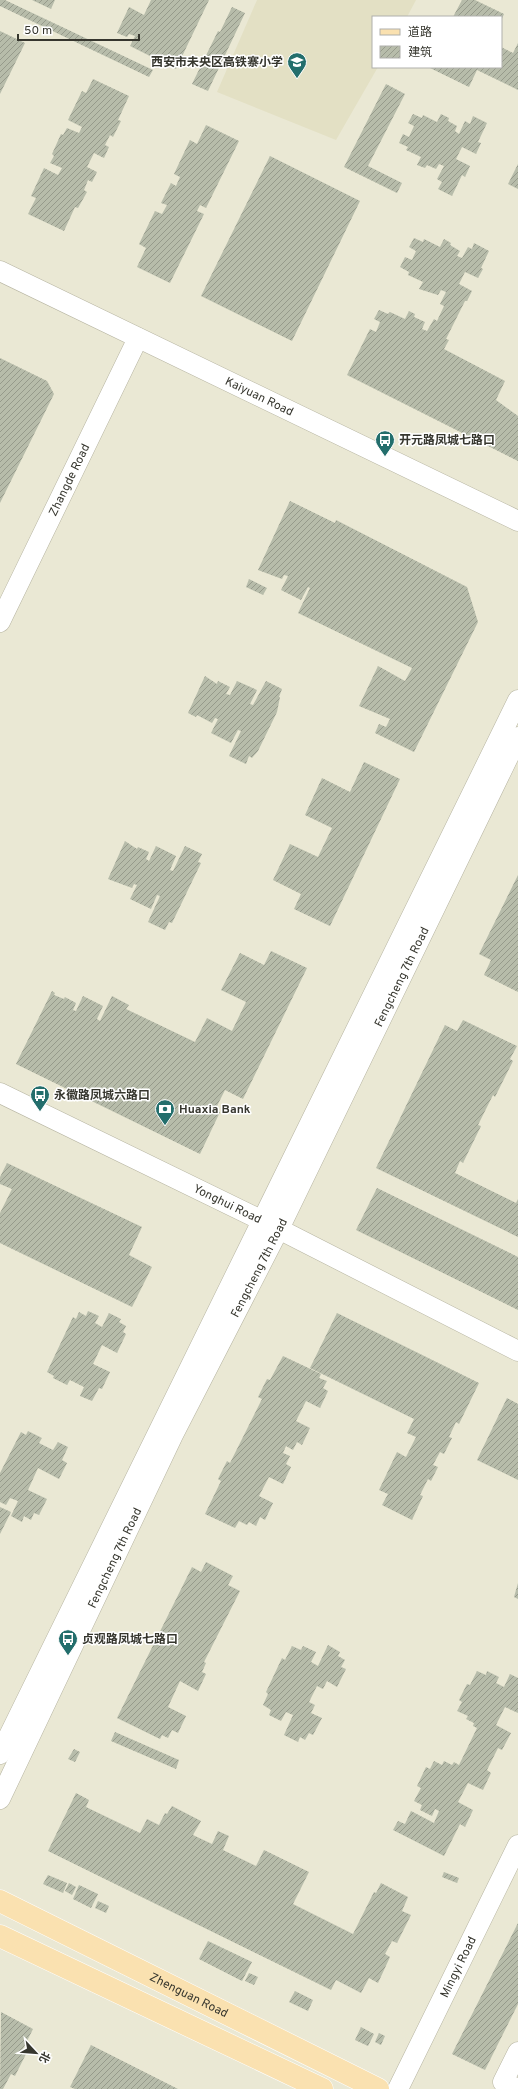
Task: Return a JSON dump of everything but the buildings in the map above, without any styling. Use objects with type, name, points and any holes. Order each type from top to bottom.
[{"type":"main road","name":"Zhenguan Road","points":[[0,1901],[378,2089]]},
{"type":"main road","points":[[0,1936],[322,2089]]},
{"type":"street","name":"Kaiyuan Road","points":[[0,271],[518,521]]},
{"type":"street","name":"Zhangde Road","points":[[0,622],[138,338]]},
{"type":"street","name":"Fengcheng 7th Road","points":[[0,1799],[173,1435],[518,700]]},
{"type":"street","name":"Fengcheng 7th Road","points":[[0,1754],[271,1225],[518,737]]},
{"type":"street","name":"Yonghui Road","points":[[0,1093],[271,1225],[518,1351]]},
{"type":"street","name":"Mingyi Road","points":[[398,2089],[518,1845]]},
{"type":"street","points":[[518,2052],[503,2082],[518,2089]]},
{"type":"shaded area","name":"西安市未央区高铁寨小学","points":[[257,0],[416,0],[408,16],[372,16],[372,68],[377,68],[336,140],[217,92]]},
{"type":"place","name":"西安市未央区高铁寨小学","points":[[297,79]]},
{"type":"place","name":"开元路凤城七路口","points":[[385,457]]},
{"type":"place","name":"永徽路凤城六路口","points":[[40,1112]]},
{"type":"place","name":"Huaxia Bank","points":[[165,1126]]},
{"type":"place","name":"贞观路凤城七路口","points":[[68,1656]]}]
